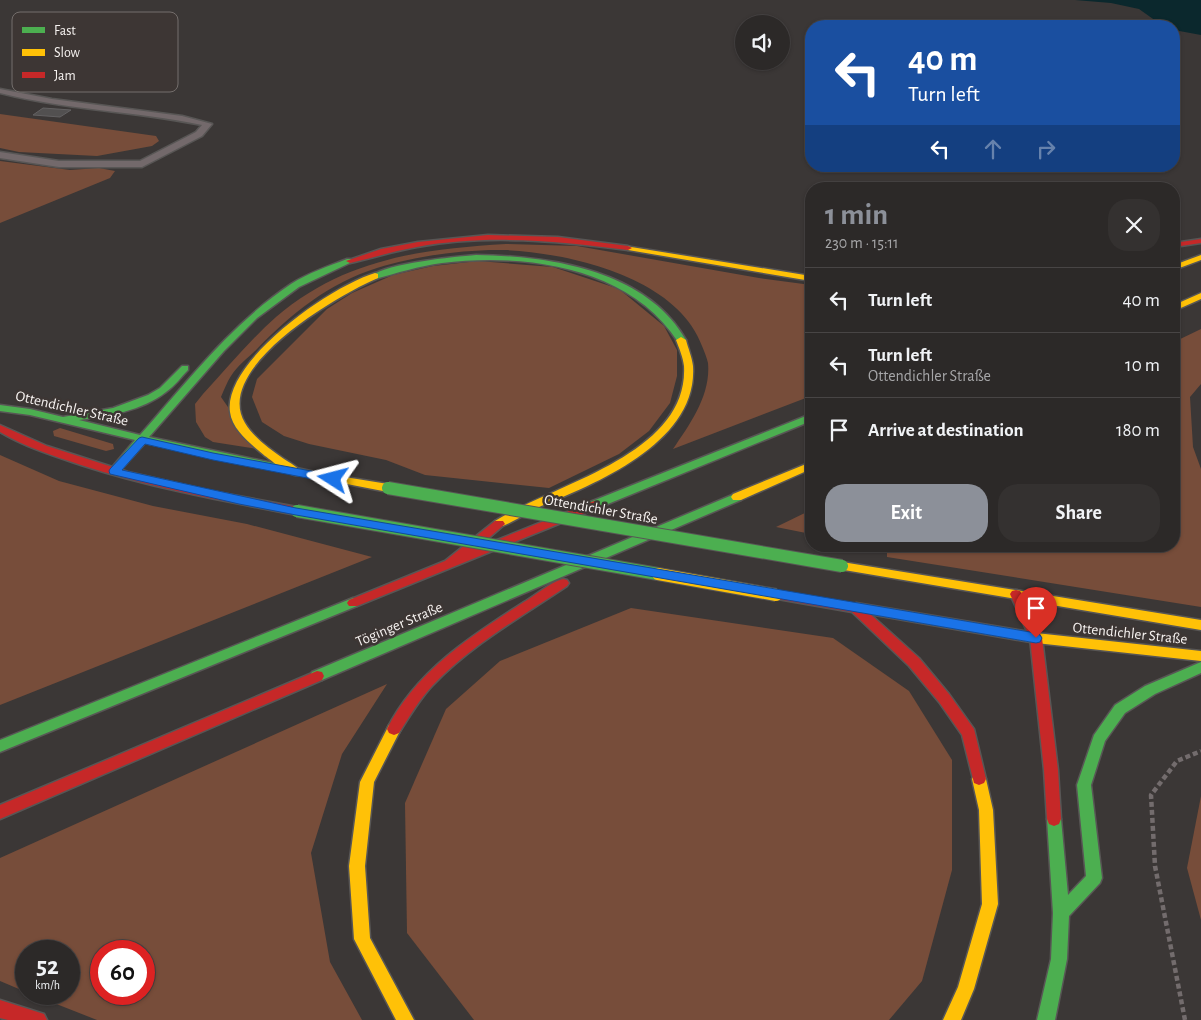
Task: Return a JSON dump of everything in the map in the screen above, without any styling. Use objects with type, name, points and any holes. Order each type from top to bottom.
[{"type":"main road","points":[[114,471],[222,347],[262,309],[305,280],[330,268],[370,255],[396,248],[450,240],[487,238],[569,240],[805,278]]},
{"type":"main road","points":[[1180,244],[1201,241]]},
{"type":"main road","points":[[1180,266],[1201,257]]},
{"type":"main road","points":[[296,473],[248,434],[235,418],[232,407],[233,399],[242,377],[290,327],[314,307],[349,287],[385,273],[428,262],[482,258],[535,260],[602,277],[621,285],[649,303],[668,319],[676,330],[689,358],[690,376],[681,406],[663,431],[645,448],[620,466],[593,481],[507,518],[448,565]]},
{"type":"main road","points":[[1180,305],[1201,296]]},
{"type":"main road","points":[[63,420],[116,410],[141,402],[162,390],[189,364],[222,347]]},
{"type":"main road","name":"Ottendichler Straße","points":[[0,408],[30,412],[142,440],[296,473],[1201,625]]},
{"type":"main road","points":[[0,746],[805,419]]},
{"type":"main road","name":"Ottendichler Straße","points":[[0,428],[14,437],[74,460],[222,497],[776,595],[1036,638],[1201,656]]},
{"type":"main road","name":"Töginger Straße","points":[[0,812],[613,548],[805,468]]},
{"type":"main road","points":[[405,1020],[362,939],[357,866],[367,782],[404,709],[447,661],[613,548]]},
{"type":"main road","points":[[1016,594],[1036,638],[1051,770],[1061,913],[1059,959],[1046,1020]]},
{"type":"main road","points":[[856,608],[914,662],[944,698],[969,733],[986,810],[990,904],[966,989],[952,1020]]},
{"type":"main road","points":[[1061,913],[1094,878],[1084,785],[1099,739],[1120,709],[1150,690],[1201,666]]},
{"type":"main road","points":[[0,1008],[38,1020]]},
{"type":"lane","points":[[0,91],[32,100],[176,116],[208,124],[200,134],[142,164],[59,164],[0,155]]},
{"type":"path","points":[[1185,1020],[1154,866],[1151,795],[1177,761],[1201,751]]},
{"type":"shaded area","points":[[0,114],[156,136],[159,141],[152,146],[97,156],[19,152],[0,148]]},
{"type":"shaded area","points":[[0,161],[70,170],[99,168],[115,171],[110,178],[0,223]]},
{"type":"shaded area","points":[[506,244],[577,246],[805,284],[805,398],[673,449],[703,398],[708,375],[708,363],[702,346],[689,322],[670,302],[646,286],[618,273],[589,264],[531,252],[505,250],[457,252],[392,264],[359,274],[312,301],[284,323],[240,365],[230,378],[221,397],[257,449],[213,442],[205,437],[196,422],[195,404],[257,335],[302,297],[356,270],[385,261],[444,249]]},
{"type":"shaded area","points":[[478,261],[553,267],[619,289],[664,326],[677,350],[677,376],[670,403],[649,431],[619,454],[549,488],[425,475],[386,460],[309,444],[284,436],[262,422],[252,397],[257,379],[327,309],[352,293],[393,275],[433,266]]},
{"type":"shaded area","points":[[1201,329],[1201,384],[1190,397],[1193,447],[1201,469],[1201,607],[887,557],[887,552],[1180,552],[1180,339]]},
{"type":"shaded area","points":[[60,428],[113,444],[114,449],[106,451],[54,436],[53,431]]},
{"type":"shaded area","points":[[0,455],[59,481],[153,506],[247,524],[372,557],[0,705]]},
{"type":"shaded area","points":[[805,513],[805,533],[776,527]]},
{"type":"shaded area","points":[[631,608],[833,638],[909,691],[952,760],[952,870],[922,981],[889,1020],[474,1020],[407,933],[405,803],[446,709],[500,661]]},
{"type":"shaded area","points":[[387,684],[342,754],[311,853],[330,962],[362,1020],[97,1020],[59,1005],[80,1005],[80,940],[15,940],[15,987],[0,981],[0,858]]},
{"type":"shaded area","points":[[1201,796],[1201,920],[1187,868]]},
{"type":"water","points":[[1075,0],[1201,0],[1201,35],[1180,31],[1180,20],[1155,20],[1139,9],[1111,3]]},
{"type":"building","points":[[43,108],[71,110],[60,117],[33,115]]},
{"type":"traffic: fast","points":[[375,276],[407,267],[441,261],[476,258],[512,258],[548,262],[582,270],[613,282],[642,299],[669,322],[681,340]]},
{"type":"traffic: fast","points":[[114,471],[221,349],[254,316],[296,285],[350,261]]},
{"type":"traffic: fast","points":[[63,420],[115,411],[140,403],[163,390],[185,368]]},
{"type":"traffic: fast","points":[[0,408],[30,412],[164,444],[320,476]]},
{"type":"traffic: fast","points":[[594,505],[805,419]]},
{"type":"traffic: fast","points":[[388,488],[842,566]]},
{"type":"traffic: fast","points":[[317,676],[737,497]]},
{"type":"traffic: fast","points":[[297,511],[658,574]]},
{"type":"traffic: fast","points":[[0,746],[353,603]]},
{"type":"traffic: fast","points":[[1061,913],[1094,878],[1084,785],[1099,739],[1120,709],[1150,690],[1201,667]]},
{"type":"traffic: fast","points":[[1046,1020],[1059,959],[1061,913],[1054,819]]},
{"type":"traffic: slow","points":[[628,248],[805,278]]},
{"type":"traffic: slow","points":[[1180,266],[1201,257]]},
{"type":"traffic: slow","points":[[297,473],[261,447],[245,432],[235,413],[235,394],[245,374],[262,352],[285,332],[335,296],[375,276]]},
{"type":"traffic: slow","points":[[1180,305],[1201,296]]},
{"type":"traffic: slow","points":[[499,524],[531,506],[577,487],[608,471],[649,443],[666,426],[679,408],[687,387],[688,364],[681,340]]},
{"type":"traffic: slow","points":[[737,497],[805,468]]},
{"type":"traffic: slow","points":[[320,476],[388,488]]},
{"type":"traffic: slow","points":[[842,566],[1016,594]]},
{"type":"traffic: slow","points":[[658,574],[776,595]]},
{"type":"traffic: slow","points":[[1016,594],[1201,625]]},
{"type":"traffic: slow","points":[[856,608],[1036,638],[1201,656]]},
{"type":"traffic: slow","points":[[394,729],[367,782],[357,866],[362,939],[405,1020]]},
{"type":"traffic: slow","points":[[952,1020],[966,989],[990,904],[986,810],[979,779]]},
{"type":"traffic: jam","points":[[350,261],[418,244],[488,238],[558,240],[628,248]]},
{"type":"traffic: jam","points":[[1180,244],[1201,241]]},
{"type":"traffic: jam","points":[[0,428],[43,448],[126,475],[211,495],[297,511]]},
{"type":"traffic: jam","points":[[353,603],[594,505]]},
{"type":"traffic: jam","points":[[448,565],[499,524]]},
{"type":"traffic: jam","points":[[394,729],[426,683],[446,664],[492,629],[563,583]]},
{"type":"traffic: jam","points":[[1016,594],[1036,638],[1051,770],[1054,819]]},
{"type":"traffic: jam","points":[[776,595],[856,608]]},
{"type":"traffic: jam","points":[[856,608],[914,662],[944,698],[969,733],[979,779]]},
{"type":"traffic: jam","points":[[0,812],[317,676]]},
{"type":"traffic: jam","points":[[0,1009],[38,1020]]},
{"type":"route","points":[[333,479],[296,473],[142,440],[114,471],[178,487],[296,511],[776,595],[1036,638]]}]
